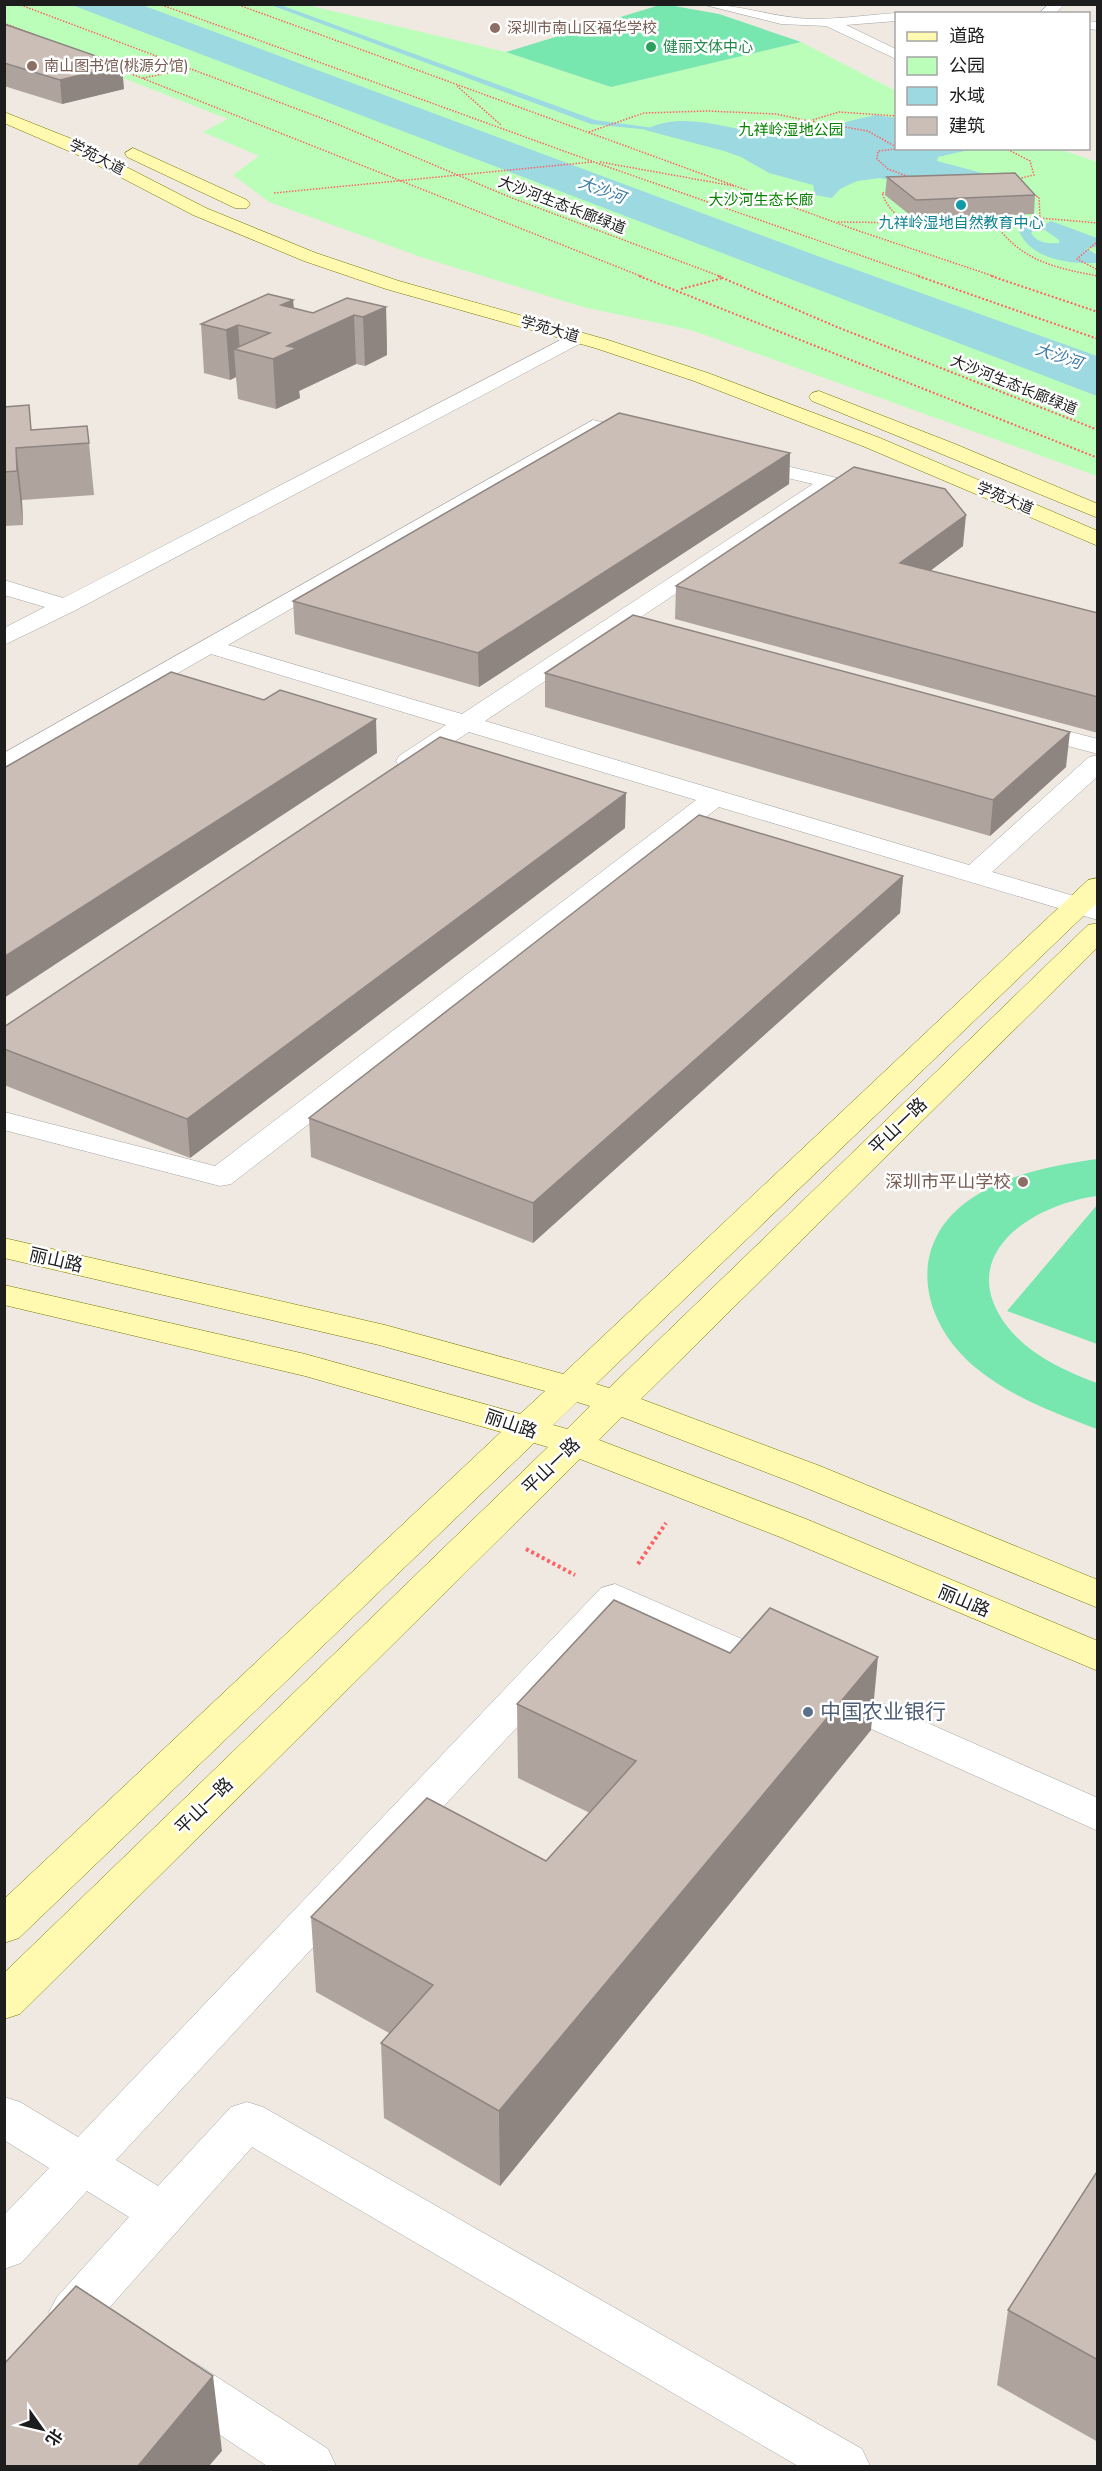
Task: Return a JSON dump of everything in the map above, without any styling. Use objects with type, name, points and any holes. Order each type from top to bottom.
[{"type":"street","points":[[708,4],[795,22],[831,23],[895,17]]},
{"type":"street","points":[[831,23],[895,54]]},
{"type":"street","name":"学苑大道","points":[[4,102],[94,136]]},
{"type":"street","name":"学苑大道","points":[[4,117],[87,151],[187,205],[312,258],[387,283],[578,337],[692,374],[830,425],[1098,539]]},
{"type":"street","name":"学苑大道","points":[[112,143],[254,210]]},
{"type":"street","points":[[4,638],[578,337]]},
{"type":"street","name":"学苑大道","points":[[805,392],[948,448],[1098,512]]},
{"type":"street","points":[[4,587],[66,606]]},
{"type":"street","name":"平山一路","points":[[4,1926],[527,1429],[1090,902]]},
{"type":"street","name":"平山一路","points":[[4,2001],[1098,931]]},
{"type":"street","name":"丽山路","points":[[4,1248],[381,1335],[512,1370],[614,1403],[773,1462],[1098,1595]]},
{"type":"street","name":"丽山路","points":[[4,1295],[362,1381],[527,1429],[690,1488],[1098,1657]]},
{"type":"street","points":[[4,2248],[615,1597],[1098,1816]]},
{"type":"street","points":[[4,2116],[163,2213]]},
{"type":"street","points":[[310,2466],[74,2312],[247,2121],[844,2466]]},
{"type":"lane","points":[[4,763],[593,426],[661,442]]},
{"type":"lane","points":[[387,775],[830,482],[728,458]]},
{"type":"lane","points":[[625,618],[648,624]]},
{"type":"lane","points":[[208,646],[973,875],[1090,902]]},
{"type":"lane","points":[[1005,722],[1098,747]]},
{"type":"lane","points":[[973,875],[1098,762]]},
{"type":"lane","points":[[4,1121],[220,1177],[715,798]]},
{"type":"path","name":"大沙河生态长廊绿道","points":[[18,4],[336,124],[1098,430]]},
{"type":"path","points":[[159,4],[504,127],[594,162],[1098,337]]},
{"type":"path","points":[[236,4],[835,222],[1098,312]]},
{"type":"path","points":[[4,23],[35,35]]},
{"type":"path","points":[[119,69],[1098,458]]},
{"type":"path","points":[[142,78],[189,69]]},
{"type":"path","points":[[455,85],[504,127]]},
{"type":"path","points":[[589,132],[644,113],[708,111],[776,114],[868,131],[895,146]]},
{"type":"path","points":[[809,121],[839,112],[895,116]]},
{"type":"path","points":[[895,149],[878,151],[877,159],[888,169],[910,177]]},
{"type":"path","points":[[1009,150],[1030,161],[1034,175],[1016,180]]},
{"type":"path","points":[[267,194],[594,162],[621,164],[746,189]]},
{"type":"path","points":[[893,192],[882,193],[886,206],[900,218],[921,223]]},
{"type":"path","points":[[1029,195],[1039,197],[1040,218]]},
{"type":"path","points":[[1098,223],[1040,218],[1001,224],[1000,230],[1006,240],[1023,254],[1050,265],[1098,276]]},
{"type":"path","points":[[835,222],[921,223],[1000,230]]},
{"type":"path","points":[[1098,241],[1095,241],[1077,259],[1098,270]]},
{"type":"path","points":[[679,290],[723,278]]},
{"type":"path","points":[[487,1528],[615,1597],[690,1488]]},
{"type":"green space","name":"健丽文体中心","points":[[663,4],[719,14],[801,42],[611,87],[506,52]]},
{"type":"green space","name":"大沙河生态长廊","points":[[4,5],[307,5],[506,52],[611,87],[801,42],[895,90],[895,150],[1062,150],[1097,162],[1097,476],[691,330],[583,307],[421,257],[269,202],[233,175],[259,156],[203,132],[228,119],[5,32]]},
{"type":"green space","points":[[1097,1159],[1097,1196],[1049,1209],[1027,1221],[1008,1236],[995,1255],[989,1276],[992,1299],[1006,1325],[1025,1345],[1047,1360],[1097,1383],[1097,1429],[1019,1396],[976,1368],[956,1348],[941,1326],[931,1302],[927,1278],[930,1254],[939,1231],[956,1211],[980,1193],[1022,1175]]},
{"type":"green space","points":[[1097,1205],[1097,1344],[1007,1311]]},
{"type":"water","name":"大沙河","points":[[72,5],[142,5],[812,254],[1097,356],[1097,396]]},
{"type":"water","points":[[876,115],[895,118],[895,150],[969,150],[938,157],[937,161],[986,174],[921,187],[880,178],[857,181],[840,189],[832,198],[815,195],[813,185],[769,173],[741,157],[645,130],[678,121],[695,121],[747,131],[781,134],[817,129]]},
{"type":"water","points":[[1051,221],[1097,238],[1097,247],[1086,248],[1097,255],[1097,263],[1063,261],[1041,254],[1031,248],[1018,229],[1019,225],[1034,230],[1031,233],[1033,236],[1043,242],[1059,243],[1059,240],[1045,230],[1037,229]]},
{"type":"building","points":[[4,24],[122,65],[60,80],[4,63]]},
{"type":"building","points":[[1015,173],[1035,195],[916,200],[887,177]]},
{"type":"building","points":[[268,294],[293,300],[281,305],[313,313],[347,298],[386,307],[363,317],[354,315],[287,346],[297,348],[273,359],[234,349],[270,333],[238,325],[226,330],[201,324]]},
{"type":"building","points":[[29,405],[31,430],[87,426],[89,443],[16,448],[17,471],[4,472],[4,407]]},
{"type":"building","points":[[619,413],[790,453],[478,653],[293,601]]},
{"type":"building","points":[[854,467],[945,489],[966,515],[900,563],[1098,613],[1098,697],[676,586]]},
{"type":"building","points":[[633,615],[1070,732],[993,800],[545,673]]},
{"type":"building","points":[[171,672],[264,700],[280,690],[376,719],[4,957],[4,768]]},
{"type":"building","points":[[440,737],[626,793],[187,1119],[4,1049],[4,1027]]},
{"type":"building","points":[[699,815],[903,876],[533,1203],[309,1118]]},
{"type":"building","points":[[614,1600],[730,1653],[770,1608],[878,1657],[499,2111],[381,2043],[433,1985],[311,1917],[427,1798],[546,1861],[636,1761],[517,1704]]},
{"type":"building","points":[[1098,2170],[1098,2360],[1008,2310]]},
{"type":"building","points":[[76,2286],[213,2376],[138,2466],[4,2466],[4,2364]]},
{"type":"waterway","points":[[271,4],[594,122],[650,128]]},
{"type":"place","name":"深圳市南山区福华学校","points":[[495,28]]},
{"type":"place","name":"健丽文体中心","points":[[651,47]]},
{"type":"place","name":"南山图书馆(桃源分馆)","points":[[32,66]]},
{"type":"place","name":"九祥岭湿地自然教育中心","points":[[961,205]]},
{"type":"place","name":"深圳市平山学校","points":[[1023,1182]]},
{"type":"place","name":"中国农业银行","points":[[808,1712]]},
{"type":"park label","name":"九祥岭湿地公园","points":[[791,130]]}]
